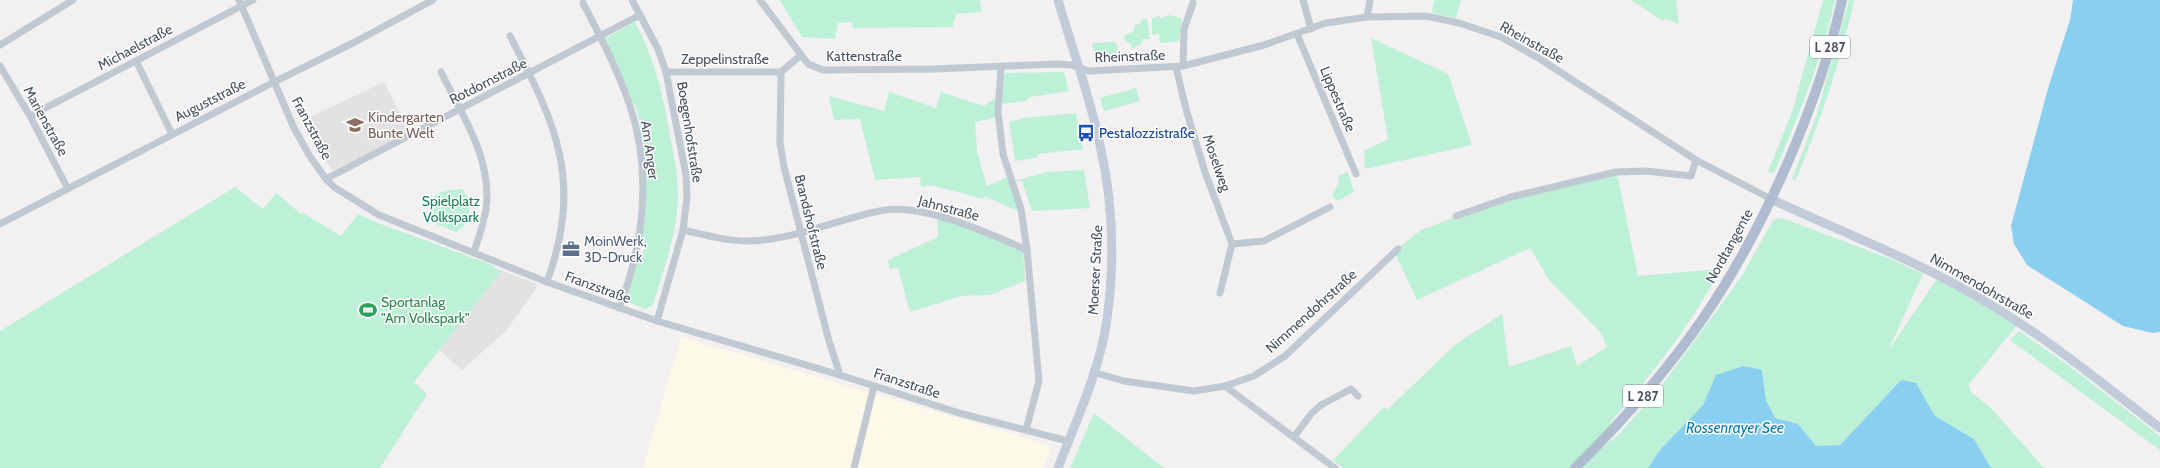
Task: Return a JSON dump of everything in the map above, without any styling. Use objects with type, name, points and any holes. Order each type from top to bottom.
[{"type":"main road","name":"Nordtangente","points":[[1575,468],[1614,430],[1652,385],[1704,317],[1735,268],[1771,199],[1796,142],[1815,92],[1832,39],[1842,0]]},
{"type":"street","points":[[0,45],[73,0]]},
{"type":"street","name":"Michaelstraße","points":[[30,116],[136,62],[240,3],[253,0]]},
{"type":"street","name":"Auguststraße","points":[[0,224],[172,134],[353,43],[433,0]]},
{"type":"street","name":"Boegenhofstraße","points":[[632,0],[658,49],[666,72],[686,175],[687,197],[683,230],[657,321]]},
{"type":"street","name":"Kattenstraße","points":[[760,0],[808,64],[823,70],[1001,67],[1066,64],[1078,69]]},
{"type":"street","name":"Moerser Straße","points":[[1058,0],[1100,145],[1110,199],[1112,245],[1107,320],[1093,372],[1058,468]]},
{"type":"street","points":[[1303,0],[1310,29]]},
{"type":"street","points":[[1367,16],[1370,0]]},
{"type":"street","name":"Franzstraße","points":[[240,3],[305,150],[326,179],[355,202],[379,215],[547,282],[657,321],[840,374],[959,413],[1068,441]]},
{"type":"street","name":"Am Anger","points":[[583,3],[630,106],[636,127],[642,170],[640,236],[630,279],[619,308]]},
{"type":"street","name":"Rheinstraße","points":[[1180,67],[1184,29],[1193,3]]},
{"type":"street","name":"Rotdornstraße","points":[[326,179],[600,38],[640,15]]},
{"type":"street","name":"Rheinstraße","points":[[1078,69],[1095,71],[1180,67],[1259,47],[1326,23],[1367,16],[1426,16],[1459,23],[1501,37],[1540,59],[1696,160],[1771,199]]},
{"type":"street","name":"Lippestraße","points":[[1297,34],[1356,174]]},
{"type":"street","points":[[510,36],[546,106],[557,138],[564,188],[561,236],[547,282]]},
{"type":"street","name":"Zeppelinstraße","points":[[666,72],[781,72],[801,55]]},
{"type":"street","points":[[136,62],[172,134]]},
{"type":"street","name":"Marienstraße","points":[[0,66],[30,116],[68,189]]},
{"type":"street","points":[[1001,67],[998,112],[1003,154],[1022,209],[1039,381],[1026,430]]},
{"type":"street","name":"Moselweg","points":[[1180,67],[1186,109],[1204,166],[1232,244]]},
{"type":"street","points":[[441,72],[478,145],[486,179],[486,208],[474,252]]},
{"type":"street","name":"Brandshofstraße","points":[[781,72],[780,143],[800,233],[840,374]]},
{"type":"street","points":[[1456,216],[1511,197],[1616,172],[1646,171],[1691,176],[1696,160]]},
{"type":"street","name":"Nimmendohrstraße","points":[[1771,199],[1898,256],[1981,299],[2036,334],[2160,428]]},
{"type":"street","points":[[1220,293],[1232,244],[1264,241],[1330,207]]},
{"type":"street","name":"Jahnstraße","points":[[683,230],[718,238],[749,241],[800,233],[886,210],[910,211],[971,226],[1027,250]]},
{"type":"street","name":"Nimmendohrstraße","points":[[1093,372],[1124,381],[1194,391],[1225,386],[1254,376],[1285,356],[1398,249]]},
{"type":"street","points":[[854,468],[874,386]]},
{"type":"street","points":[[1225,386],[1335,468]]},
{"type":"street","points":[[1294,437],[1311,414],[1321,405],[1351,389],[1358,396]]},
{"type":"shaded area","name":"Kindergarten Bunte Welt","points":[[384,82],[408,129],[407,134],[333,171],[319,153],[302,121]]},
{"type":"shaded area","points":[[502,271],[537,284],[535,290],[506,331],[462,370],[439,350]]},
{"type":"shaded area","points":[[681,337],[1046,444],[1051,449],[1043,468],[643,468]]},
{"type":"green space","points":[[780,0],[980,0],[982,12],[956,14],[953,27],[853,28],[852,22],[838,23],[835,39],[802,37]]},
{"type":"green space","points":[[1434,0],[1461,0],[1456,18],[1432,13]]},
{"type":"green space","points":[[1631,0],[1676,0],[1679,24],[1664,18],[1663,21]]},
{"type":"green space","points":[[1823,0],[1835,0],[1830,22],[1816,66],[1774,173],[1768,172],[1792,112]]},
{"type":"green space","points":[[1849,0],[1854,0],[1837,68],[1814,133],[1795,180],[1792,179],[1815,120]]},
{"type":"green space","points":[[1170,15],[1182,19],[1179,41],[1160,43],[1159,34],[1152,35],[1152,18],[1159,16],[1160,19]]},
{"type":"green space","points":[[1147,19],[1150,39],[1142,39],[1142,44],[1136,46],[1133,50],[1131,45],[1124,39],[1125,35],[1134,31],[1134,25],[1140,24],[1140,21]]},
{"type":"green space","points":[[635,22],[653,64],[661,91],[674,154],[678,192],[675,223],[670,247],[653,305],[646,309],[625,301],[637,261],[641,262],[645,240],[642,239],[645,211],[638,128],[641,127],[635,104],[632,105],[604,43],[606,38]]},
{"type":"green space","points":[[1371,38],[1448,74],[1472,145],[1365,169],[1364,151],[1388,139]]},
{"type":"green space","points":[[1114,42],[1117,45],[1118,61],[1116,63],[1096,63],[1092,43]]},
{"type":"green space","points":[[1064,72],[1069,91],[1030,97],[1026,101],[999,104],[1005,73]]},
{"type":"green space","points":[[1136,88],[1140,101],[1104,111],[1100,98]]},
{"type":"green space","points":[[889,92],[936,108],[941,92],[984,106],[995,98],[995,118],[975,122],[977,151],[987,186],[1010,176],[1012,182],[1047,172],[1084,170],[1090,208],[1032,211],[1022,181],[1013,182],[1022,213],[984,196],[983,199],[931,185],[921,187],[920,177],[875,180],[860,119],[834,120],[829,96],[884,111]]},
{"type":"green space","points":[[1076,113],[1083,149],[1039,154],[1036,158],[1015,161],[1009,122],[1024,118]]},
{"type":"green space","points":[[1348,172],[1354,192],[1337,201],[1332,196],[1339,182],[1338,176]]},
{"type":"green space","points":[[1617,173],[1638,276],[1720,269],[1709,290],[1670,349],[1610,423],[1614,430],[1575,468],[1343,468],[1333,460],[1384,407],[1387,410],[1456,344],[1502,314],[1509,367],[1571,346],[1577,366],[1607,347],[1601,333],[1549,280],[1530,248],[1417,300],[1394,251],[1421,230],[1504,199]]},
{"type":"green space","points":[[235,187],[263,209],[276,193],[301,214],[303,213],[341,236],[358,214],[378,223],[495,266],[492,267],[502,271],[414,382],[427,394],[380,468],[0,468],[0,331]]},
{"type":"green space","name":"Spielplatz Volkspark","points":[[462,189],[466,194],[470,206],[470,212],[465,224],[456,232],[434,223],[431,214],[431,206],[432,200],[435,196],[446,191]]},
{"type":"green space","points":[[937,217],[1023,248],[1025,281],[990,295],[961,296],[910,312],[898,268],[890,269],[888,260],[938,237]]},
{"type":"green space","points":[[1782,218],[1893,260],[1923,274],[1888,351],[1939,276],[2019,323],[1969,384],[1971,392],[1991,408],[2044,468],[1991,468],[1974,439],[1935,416],[1916,384],[1901,380],[1840,445],[1816,446],[1798,424],[1775,418],[1766,400],[1762,370],[1716,376],[1703,405],[1659,451],[1648,468],[1578,468],[1619,434],[1660,388],[1742,276],[1773,220]]},
{"type":"green space","points":[[2019,331],[2064,362],[2160,436],[2160,450],[2010,340]]},
{"type":"green space","points":[[1094,413],[1164,468],[1070,468]]},
{"type":"water","points":[[2073,0],[2160,0],[2160,332],[2152,333],[2123,326],[2027,265],[2014,244],[2011,226],[2049,85],[2070,20]]},
{"type":"water","name":"Rossenrayer See","points":[[1744,366],[1762,370],[1766,400],[1775,418],[1798,424],[1816,446],[1840,445],[1901,380],[1916,383],[1935,416],[1974,439],[1991,468],[1648,468],[1659,451],[1703,405],[1716,375]]},
{"type":"place","name":"Kindergarten Bunte Welt","points":[[355,125]]},
{"type":"place","name":"Pestalozzistraße","points":[[1086,133]]},
{"type":"place","name":"MoinWerk, 3D-Druck","points":[[571,249]]},
{"type":"place","name":"Sportanlag \"Am Volkspark\"","points":[[368,310]]}]
